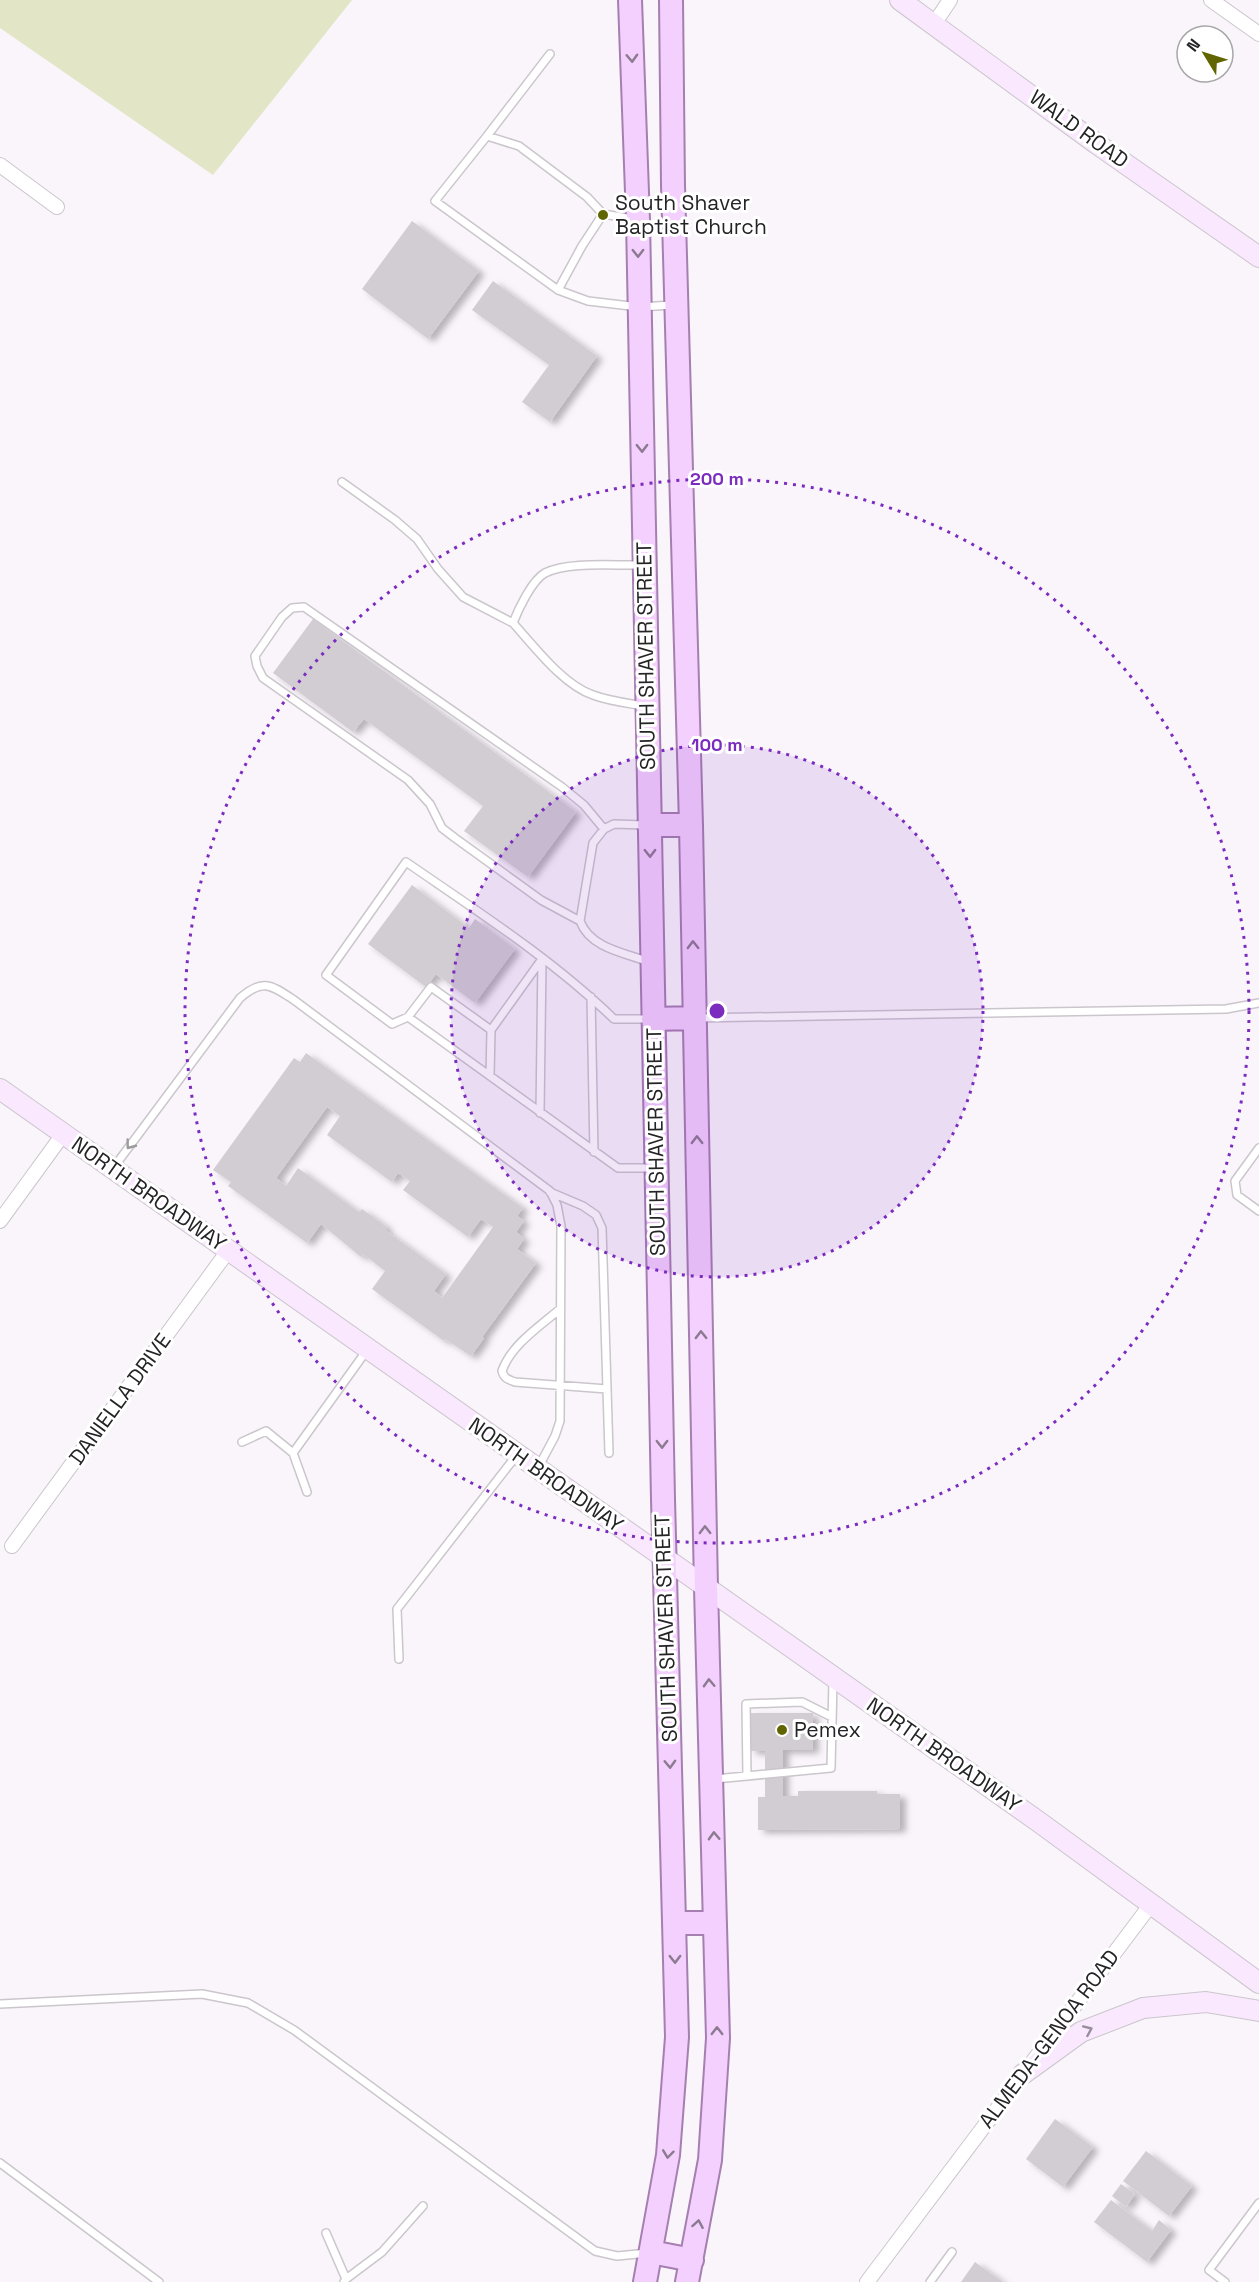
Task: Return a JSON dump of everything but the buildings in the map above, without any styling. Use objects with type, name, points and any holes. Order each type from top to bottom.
[{"type":"main road","name":"SOUTH SHAVER STREET","points":[[630,0],[638,220],[664,1559],[676,2049],[668,2155],[645,2282]]},
{"type":"main road","name":"SOUTH SHAVER STREET","points":[[671,0],[682,566],[691,825],[706,1588],[718,2038],[710,2160],[689,2271]]},
{"type":"main road","points":[[645,565],[682,566]]},
{"type":"main road","points":[[650,825],[691,825]]},
{"type":"main road","points":[[653,1019],[695,1018]]},
{"type":"main road","points":[[674,1923],[715,1923]]},
{"type":"main road","points":[[651,2252],[689,2271]]},
{"type":"street","name":"WALD ROAD","points":[[900,0],[1097,144],[1259,257]]},
{"type":"street","points":[[933,24],[950,0]]},
{"type":"street","points":[[1211,0],[1259,34]]},
{"type":"street","points":[[0,165],[57,207]]},
{"type":"street","name":"NORTH BROADWAY","points":[[0,1089],[1152,1902]]},
{"type":"street","points":[[0,1221],[64,1133]]},
{"type":"street","name":"DANIELLA DRIVE","points":[[12,1546],[228,1251]]},
{"type":"street","points":[[1152,1902],[1259,1983]]},
{"type":"street","name":"ALMEDA-GENOA ROAD","points":[[867,2282],[1152,1902]]},
{"type":"street","points":[[1023,2074],[1082,2032],[1143,2007],[1206,2002],[1259,2011]]},
{"type":"lane","points":[[550,54],[435,201],[558,290],[588,301],[639,307],[676,305]]},
{"type":"lane","points":[[487,136],[519,146],[587,197],[603,214],[638,220]]},
{"type":"lane","points":[[558,290],[603,214]]},
{"type":"lane","points":[[342,482],[395,520],[417,539],[438,569],[463,597],[513,623],[568,681],[590,695],[647,706]]},
{"type":"lane","points":[[513,623],[519,606],[543,574],[564,567],[645,565]]},
{"type":"lane","points":[[580,921],[525,889],[442,828],[430,804],[408,780],[263,678],[255,656],[282,617],[292,608],[304,607],[562,787],[584,805],[604,829]]},
{"type":"lane","points":[[650,825],[614,824],[604,829],[593,843],[580,921],[585,932],[602,946],[652,963]]},
{"type":"lane","points":[[491,1030],[431,987],[408,1017],[392,1024],[326,975],[406,862],[475,909],[542,959],[591,997],[614,1019],[653,1019]]},
{"type":"lane","points":[[490,1076],[491,1030],[542,959]]},
{"type":"lane","points":[[540,1113],[542,959]]},
{"type":"lane","points":[[112,1169],[240,998],[253,987],[265,986],[277,989],[550,1191],[583,1206],[596,1215],[602,1228],[609,1453]]},
{"type":"lane","points":[[591,997],[594,1152]]},
{"type":"lane","points":[[695,1018],[1226,1009],[1259,1003]]},
{"type":"lane","points":[[408,1017],[618,1168],[656,1168]]},
{"type":"lane","points":[[1259,1148],[1235,1181],[1237,1195],[1259,1211]]},
{"type":"lane","points":[[538,1468],[555,1436],[560,1421],[561,1226],[557,1205],[550,1191]]},
{"type":"lane","points":[[560,1309],[513,1351],[502,1371],[507,1379],[514,1382],[607,1389]]},
{"type":"lane","points":[[292,1453],[368,1348]]},
{"type":"lane","points":[[242,1442],[266,1431],[292,1453],[307,1492]]},
{"type":"lane","points":[[399,1659],[398,1610],[517,1454]]},
{"type":"lane","points":[[712,1779],[831,1768],[833,1677]]},
{"type":"lane","points":[[747,1776],[746,1704],[802,1702],[832,1717]]},
{"type":"lane","points":[[0,2004],[202,1994],[248,2003],[294,2030],[595,2251],[617,2256],[651,2252]]},
{"type":"lane","points":[[0,2163],[159,2282]]},
{"type":"lane","points":[[1225,2282],[1209,2270],[1259,2203]]},
{"type":"lane","points":[[326,2233],[345,2281],[382,2252],[423,2205]]},
{"type":"lane","points":[[930,2282],[952,2252]]},
{"type":"green space","points":[[0,0],[352,0],[213,175],[0,28]]},
{"type":"place","name":"South Shaver Baptist Church","points":[[603,215]]},
{"type":"place","name":"Pemex","points":[[782,1730]]}]
